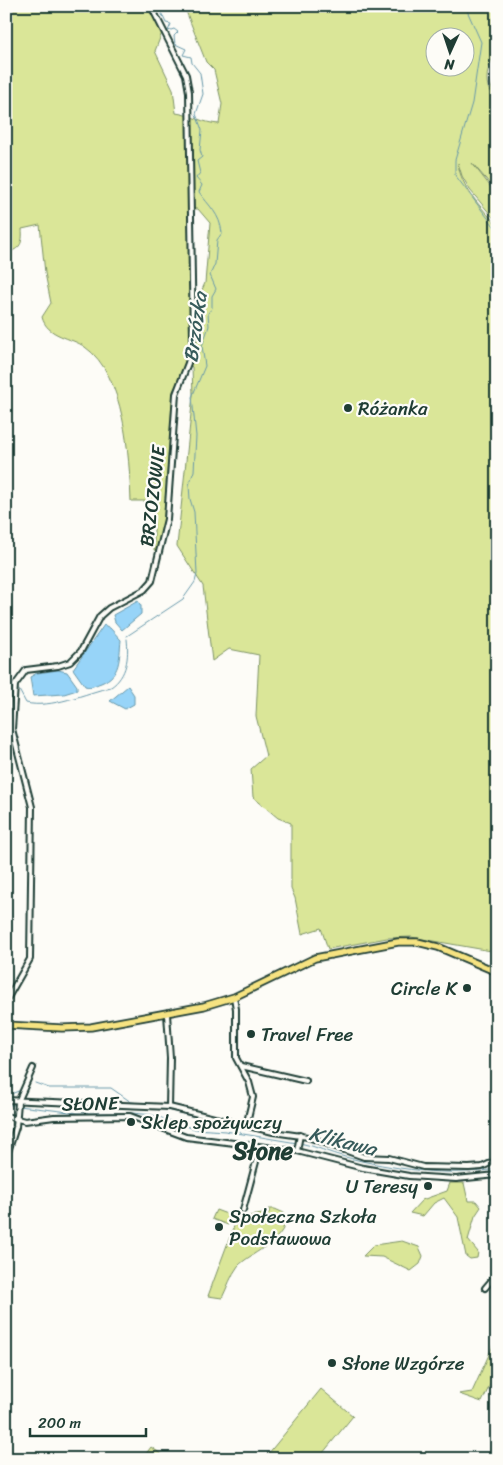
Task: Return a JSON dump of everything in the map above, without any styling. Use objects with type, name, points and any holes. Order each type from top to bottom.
[{"type":"highway","points":[[6,1025],[82,1028],[210,1005],[234,997],[315,958],[398,942],[419,943],[438,947],[497,972]]},
{"type":"street","name":"BRZOZOWIE","points":[[6,1001],[30,959],[32,807],[12,729],[15,685],[26,670],[58,666],[74,659],[81,651],[100,616],[109,608],[144,590],[152,580],[167,519],[176,394],[191,354],[193,341],[190,92],[186,75],[151,6]]},
{"type":"street","points":[[234,997],[236,1009],[236,1058],[253,1097],[246,1126]]},
{"type":"street","points":[[167,1014],[170,1058],[169,1107]]},
{"type":"street","points":[[241,1066],[306,1081]]},
{"type":"street","points":[[6,1158],[17,1120],[16,1111],[19,1101],[33,1068]]},
{"type":"street","points":[[6,1100],[169,1107],[300,1137],[364,1157],[389,1158],[423,1167],[482,1167],[497,1160]]},
{"type":"street","name":"SŁONE","points":[[6,1116],[17,1120],[122,1116],[143,1119],[186,1136],[297,1151],[357,1166],[418,1177],[456,1179],[497,1175]]},
{"type":"street","points":[[297,1151],[300,1137]]},
{"type":"street","points":[[243,1210],[260,1147]]},
{"type":"street","points":[[485,1288],[497,1274]]},
{"type":"green space","points":[[6,6],[151,6],[163,30],[155,51],[173,89],[176,113],[219,124],[222,104],[214,70],[206,62],[184,6],[497,6],[497,61],[494,62],[493,57],[487,79],[490,92],[497,71],[497,192],[472,163],[497,195],[497,222],[470,190],[462,176],[458,163],[463,181],[467,189],[497,225],[497,952],[411,937],[387,938],[328,949],[321,928],[302,934],[295,898],[291,889],[291,823],[278,818],[253,797],[251,769],[266,756],[256,716],[259,655],[229,649],[212,661],[203,586],[177,546],[193,395],[192,367],[188,363],[173,391],[163,530],[157,551],[154,550],[154,501],[131,501],[126,439],[117,396],[109,376],[98,360],[85,347],[54,333],[45,324],[42,317],[51,303],[45,273],[40,225],[22,229],[20,245],[15,250],[6,253]],"holes":[[[192,209],[198,209],[210,223],[205,283],[194,308]]]},
{"type":"green space","points":[[450,1183],[464,1183],[468,1201],[476,1201],[481,1207],[475,1216],[468,1240],[478,1252],[477,1258],[470,1259],[466,1256],[458,1217],[444,1198],[434,1203],[423,1216],[410,1213],[422,1200],[447,1191]]},
{"type":"green space","points":[[269,1209],[275,1209],[284,1213],[285,1222],[282,1230],[269,1244],[238,1266],[222,1298],[208,1296],[237,1218],[269,1213]]},
{"type":"green space","points":[[216,1210],[232,1216],[228,1225],[212,1219]]},
{"type":"green space","points":[[402,1241],[419,1247],[423,1256],[420,1264],[411,1271],[382,1257],[363,1256],[374,1245]]},
{"type":"green space","points":[[497,1337],[497,1370],[482,1402],[459,1394],[472,1392]]},
{"type":"green space","points":[[321,1389],[353,1416],[318,1459],[264,1459]]},
{"type":"green space","points":[[151,1447],[168,1459],[142,1459]]},
{"type":"water","points":[[138,601],[141,606],[141,614],[122,630],[115,622],[113,615]]},
{"type":"water","points":[[104,625],[110,628],[121,640],[118,666],[108,680],[93,686],[85,686],[73,669]]},
{"type":"water","points":[[58,670],[67,672],[77,686],[77,690],[64,694],[33,696],[30,677],[37,673]]},
{"type":"water","points":[[128,686],[134,695],[134,704],[125,709],[110,701]]},
{"type":"waterway","name":"Brzózka","points":[[127,636],[183,599],[195,582],[197,574],[194,512],[190,499],[189,485],[194,471],[196,436],[192,397],[205,366],[202,346],[209,326],[208,313],[212,308],[212,296],[216,289],[210,275],[215,264],[217,240],[222,233],[216,215],[199,192],[202,185],[196,178],[200,173],[197,161],[202,157],[200,150],[202,130],[196,114],[203,94],[200,73],[192,63],[191,57],[183,55],[186,49],[175,44],[174,36],[178,32],[174,29],[168,31],[171,24],[166,23],[158,6]]},
{"type":"waterway","points":[[465,6],[481,42],[472,103],[455,160],[455,175],[497,230]]},
{"type":"waterway","name":"Brzózka","points":[[19,690],[26,703],[46,704],[68,700],[111,687],[124,672],[128,653],[127,639]]},
{"type":"waterway","name":"Brzózka","points":[[6,694],[11,693]]},
{"type":"waterway","points":[[35,1083],[49,1088],[111,1088],[131,1102],[155,1105]]},
{"type":"waterway","points":[[6,1096],[21,1090]]},
{"type":"waterway","name":"Klikawa","points":[[6,1105],[15,1105]]},
{"type":"waterway","name":"Klikawa","points":[[19,1106],[78,1113],[152,1115],[195,1129],[225,1131],[297,1143]]},
{"type":"waterway","points":[[159,1108],[232,1126],[242,1133]]},
{"type":"waterway","name":"Klikawa","points":[[300,1143],[345,1157],[401,1168],[440,1172],[497,1169]]},
{"type":"place","name":"Różanka","points":[[348,408]]},
{"type":"place","name":"Circle K","points":[[467,988]]},
{"type":"place","name":"Travel Free","points":[[251,1034]]},
{"type":"place","name":"Sklep spożywczy","points":[[131,1122]]},
{"type":"place","name":"U Teresy","points":[[428,1186]]},
{"type":"place","name":"Społeczna Szkoła Podstawowa","points":[[219,1227]]},
{"type":"place","name":"Słone Wzgórze","points":[[332,1363]]},
{"type":"district","name":"Słone","points":[[263,1151]]}]
